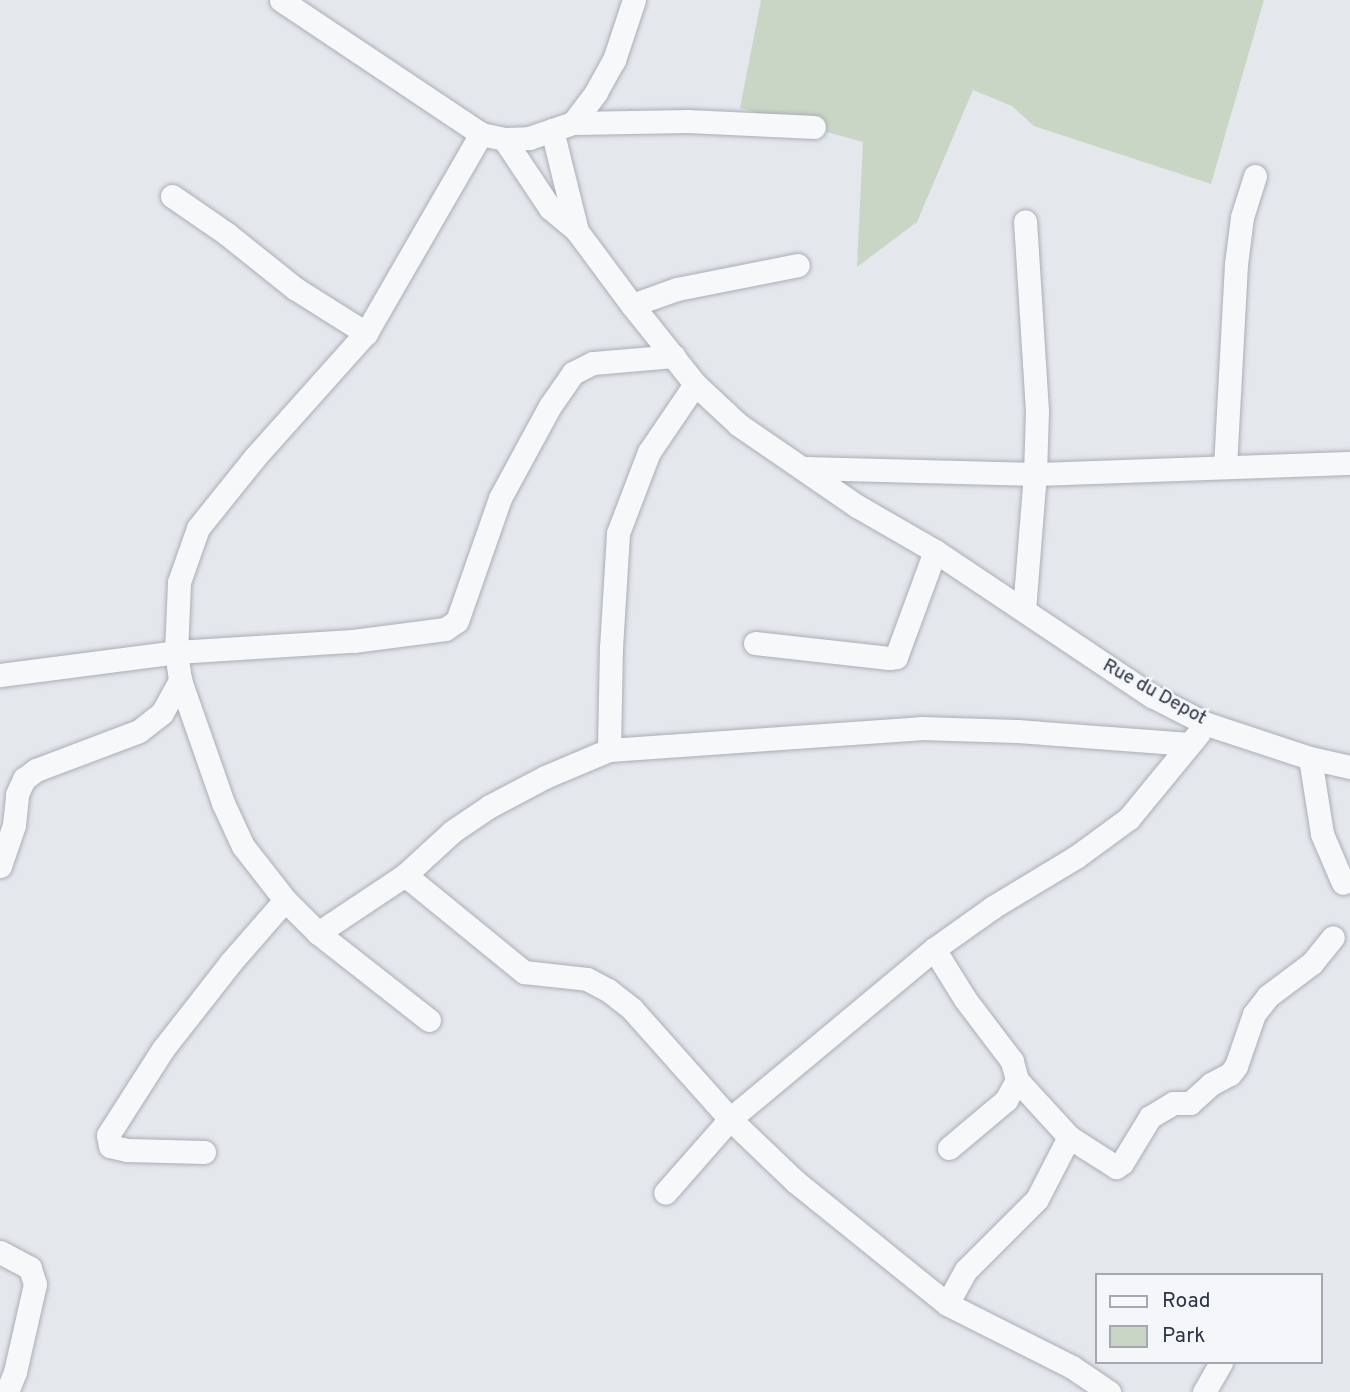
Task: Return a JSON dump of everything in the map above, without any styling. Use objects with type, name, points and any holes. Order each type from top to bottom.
[{"type":"street","points":[[281,0],[481,134],[504,139],[529,138],[562,127],[688,121],[814,127]]},
{"type":"street","points":[[562,127],[596,92],[614,60],[634,0]]},
{"type":"street","points":[[562,127],[577,231]]},
{"type":"street","points":[[429,1020],[318,933],[285,900],[243,846],[223,803],[180,680],[176,652],[179,582],[198,528],[255,457],[366,333],[481,134]]},
{"type":"street","points":[[504,139],[551,208],[577,231]]},
{"type":"street","points":[[1225,467],[1236,264],[1242,217],[1255,176]]},
{"type":"street","points":[[172,196],[228,233],[296,289],[366,333]]},
{"type":"street","points":[[1024,610],[1035,474],[1037,411],[1025,221]]},
{"type":"street","name":"Rue du Depot","points":[[577,231],[695,384],[739,425],[806,468],[858,506],[935,551],[1152,696],[1207,724],[1310,758],[1350,767]]},
{"type":"street","points":[[632,305],[677,289],[797,265]]},
{"type":"street","points":[[0,675],[176,652],[353,641],[445,629],[457,621],[499,498],[550,406],[573,373],[593,363],[674,356]]},
{"type":"street","points":[[609,750],[611,648],[618,533],[649,453],[695,384]]},
{"type":"street","points":[[806,468],[1035,474],[1350,463]]},
{"type":"street","points":[[755,643],[890,659],[895,657],[902,648],[908,618],[935,551]]},
{"type":"street","points":[[0,866],[13,825],[17,794],[24,779],[36,770],[139,731],[162,713],[180,680]]},
{"type":"street","points":[[665,1193],[730,1119],[934,950],[993,907],[1076,857],[1129,818],[1207,724]]},
{"type":"street","points":[[318,933],[405,875],[453,831],[490,806],[545,777],[609,750],[920,728],[1017,731],[1190,744]]},
{"type":"street","points":[[1310,758],[1322,834],[1343,883]]},
{"type":"street","points":[[405,875],[524,972],[587,979],[608,990],[632,1009],[730,1119],[796,1182],[947,1304],[1072,1367],[1108,1392]]},
{"type":"street","points":[[205,1152],[127,1150],[110,1146],[108,1135],[163,1049],[231,961],[285,900]]},
{"type":"street","points":[[934,950],[965,999],[1013,1062],[1017,1080],[1069,1137],[1116,1167],[1122,1163],[1150,1117],[1173,1103],[1190,1103],[1211,1084],[1230,1074],[1236,1066],[1254,1014],[1268,996],[1311,963],[1333,937]]},
{"type":"street","points":[[948,1148],[1006,1100],[1017,1080]]},
{"type":"street","points":[[947,1304],[966,1270],[1037,1199],[1069,1137]]},
{"type":"street","points":[[0,1252],[30,1268],[35,1284],[15,1372],[6,1392]]},
{"type":"street","points":[[1204,1392],[1219,1364]]},
{"type":"green space","points":[[761,0],[1264,0],[1211,184],[1034,126],[1012,106],[973,90],[917,222],[857,267],[863,142],[740,108]]}]
